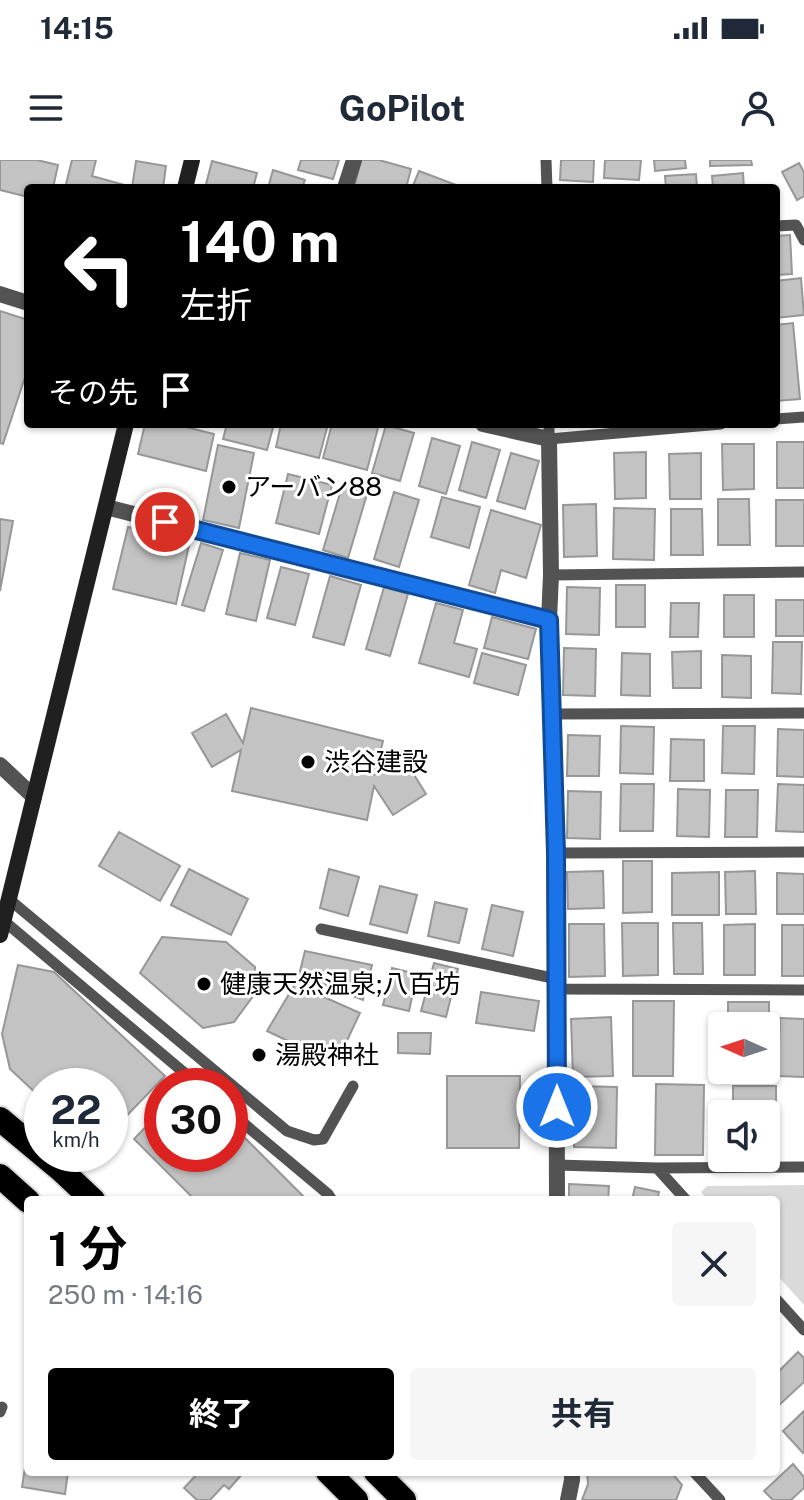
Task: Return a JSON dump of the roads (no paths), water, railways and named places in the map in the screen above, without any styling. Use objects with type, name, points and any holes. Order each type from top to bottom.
[{"type":"highway","points":[[0,1119],[89,1196]]},
{"type":"highway","points":[[0,1176],[24,1197]]},
{"type":"highway","points":[[332,1476],[356,1500]]},
{"type":"highway","points":[[380,1476],[404,1500]]},
{"type":"street","points":[[186,184],[192,160]]},
{"type":"street","points":[[346,184],[354,160]]},
{"type":"street","points":[[0,294],[24,302]]},
{"type":"street","points":[[2,928],[125,428]]},
{"type":"street","points":[[516,428],[549,432],[549,620],[556,853],[557,1196]]},
{"type":"street","points":[[106,507],[549,620]]},
{"type":"street","points":[[0,765],[34,797]]},
{"type":"street","points":[[568,1500],[572,1476]]},
{"type":"lane","points":[[546,160],[547,184]]},
{"type":"lane","points":[[780,226],[796,225],[804,240]]},
{"type":"lane","points":[[780,419],[804,417]]},
{"type":"lane","points":[[549,432],[635,428]]},
{"type":"lane","points":[[551,575],[804,572]]},
{"type":"lane","points":[[553,714],[804,713]]},
{"type":"lane","points":[[556,853],[804,852]]},
{"type":"lane","points":[[10,900],[287,1131],[314,1140],[323,1139],[353,1086]]},
{"type":"lane","points":[[2,928],[177,1068]]},
{"type":"lane","points":[[321,929],[557,984],[804,990]]},
{"type":"lane","points":[[248,1128],[327,1196]]},
{"type":"lane","points":[[557,1165],[804,1167]]},
{"type":"lane","points":[[657,1168],[682,1196]]},
{"type":"lane","points":[[780,1303],[804,1330]]},
{"type":"lane","points":[[698,1476],[720,1500]]},
{"type":"place","name":"アーバン88","points":[[229,487]]},
{"type":"place","name":"渋谷建設","points":[[308,762]]},
{"type":"place","name":"健康天然温泉;八百坊","points":[[204,984]]},
{"type":"place","name":"湯殿神社","points":[[259,1055]]}]
